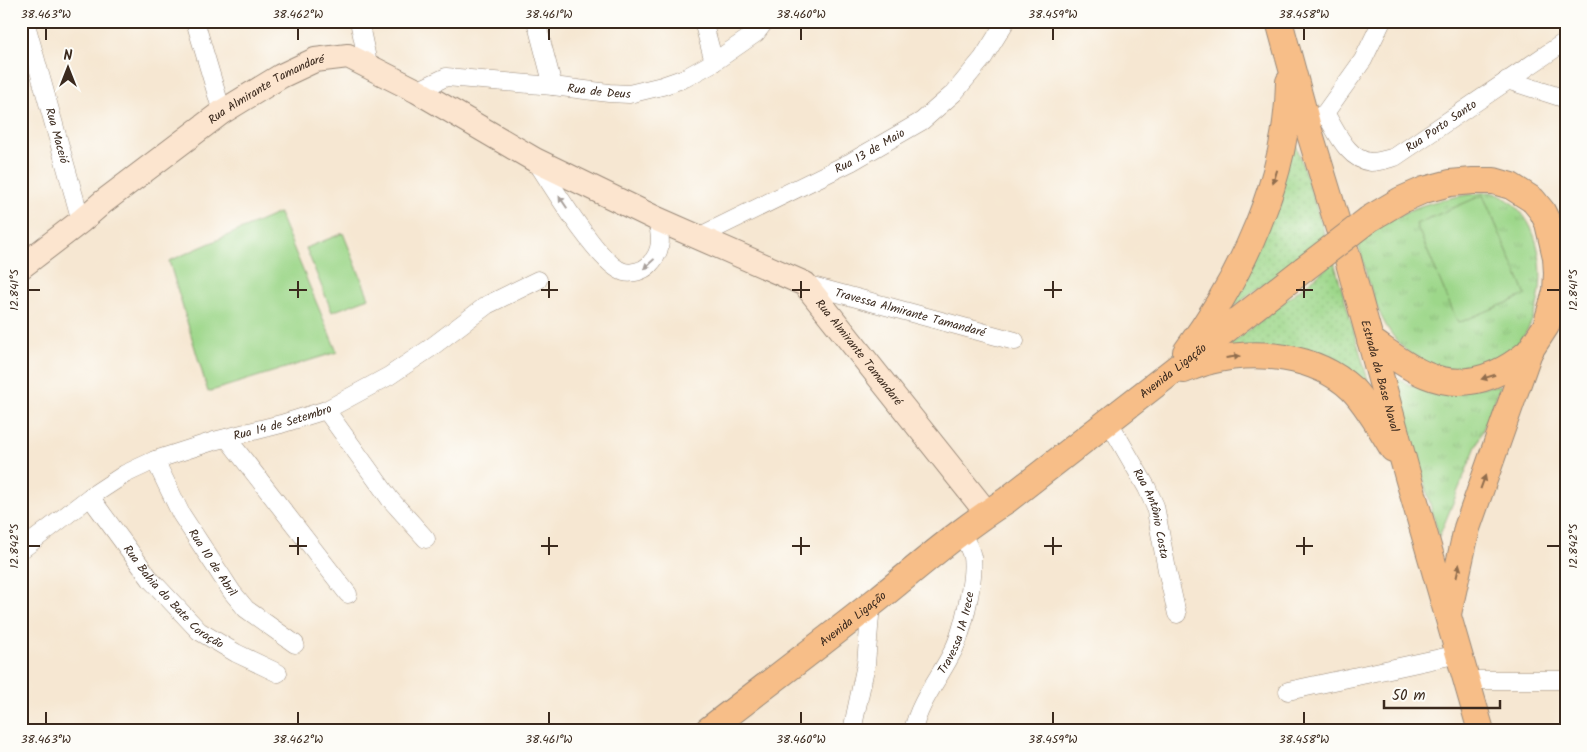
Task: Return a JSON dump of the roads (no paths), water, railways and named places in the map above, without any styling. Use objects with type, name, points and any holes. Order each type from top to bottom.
[{"type":"main road","name":"Estrada da Base Naval","points":[[1279,21],[1289,60],[1314,124],[1370,340],[1482,731]]},
{"type":"main road","name":"Rua Almirante Tamandaré","points":[[21,267],[222,112],[281,76],[315,60],[348,56],[416,91],[535,160],[657,219],[805,284],[987,513]]},
{"type":"main road","points":[[1169,375],[1194,341],[1232,278],[1266,203],[1284,142],[1289,94],[1289,60]]},
{"type":"main road","points":[[1284,142],[1293,135],[1303,134],[1314,124]]},
{"type":"main road","name":"Avenida Ligação","points":[[707,731],[961,532],[1007,500],[1109,422],[1369,219],[1401,200],[1424,190],[1473,181],[1494,181],[1511,186],[1533,200],[1542,211],[1548,223],[1556,256],[1556,292],[1546,326],[1529,352],[1467,528],[1448,614]]},
{"type":"main road","name":"Avenida Ligação","points":[[1370,340],[1426,376],[1451,382],[1475,381],[1494,375],[1512,366],[1529,352]]},
{"type":"main road","points":[[1169,375],[1209,361],[1234,356],[1259,355],[1309,364],[1332,374],[1352,389],[1392,448],[1408,477]]},
{"type":"street","name":"Rua Maceió","points":[[25,21],[81,221]]},
{"type":"street","points":[[195,21],[222,112]]},
{"type":"street","points":[[359,21],[369,68]]},
{"type":"street","points":[[536,21],[553,86]]},
{"type":"street","points":[[703,21],[714,62]]},
{"type":"street","name":"Rua de Deus","points":[[416,91],[446,77],[629,94],[685,78],[714,62],[756,33],[765,21]]},
{"type":"street","name":"Rua 13 de Maio","points":[[698,236],[851,162],[922,121],[954,93],[983,58],[1006,21]]},
{"type":"street","points":[[1314,124],[1363,60],[1382,21]]},
{"type":"street","name":"Rua Porto Santo","points":[[1314,124],[1354,155],[1370,162],[1394,157],[1566,41]]},
{"type":"street","points":[[1507,80],[1566,99]]},
{"type":"street","name":"Rua Almirante Tamandaré","points":[[535,160],[591,242],[616,268],[623,272],[637,272],[647,268],[660,249],[661,239],[657,219]]},
{"type":"street","name":"Rua 14 de Setembro","points":[[21,550],[90,497],[125,474],[154,460],[326,410],[389,376],[429,349],[486,305],[538,280]]},
{"type":"street","name":"Travessa Almirante Tamandaré","points":[[805,284],[1015,341]]},
{"type":"street","points":[[326,410],[390,499],[426,540]]},
{"type":"street","name":"Rua Antônio Costa","points":[[1109,422],[1156,506],[1177,614]]},
{"type":"street","points":[[227,438],[348,594]]},
{"type":"street","name":"Rua 10 de Abril","points":[[154,460],[181,514],[232,592],[246,609],[295,644]]},
{"type":"street","name":"Rua Bahia do Bate Coração","points":[[90,497],[151,580],[199,631],[236,653],[278,673]]},
{"type":"street","name":"Travessa 1A Irece","points":[[913,731],[922,707],[954,650],[963,626],[973,567],[970,551],[961,532]]},
{"type":"street","points":[[852,731],[866,664],[871,604]]},
{"type":"street","points":[[1288,691],[1459,654]]},
{"type":"street","points":[[1466,680],[1566,680]]}]
